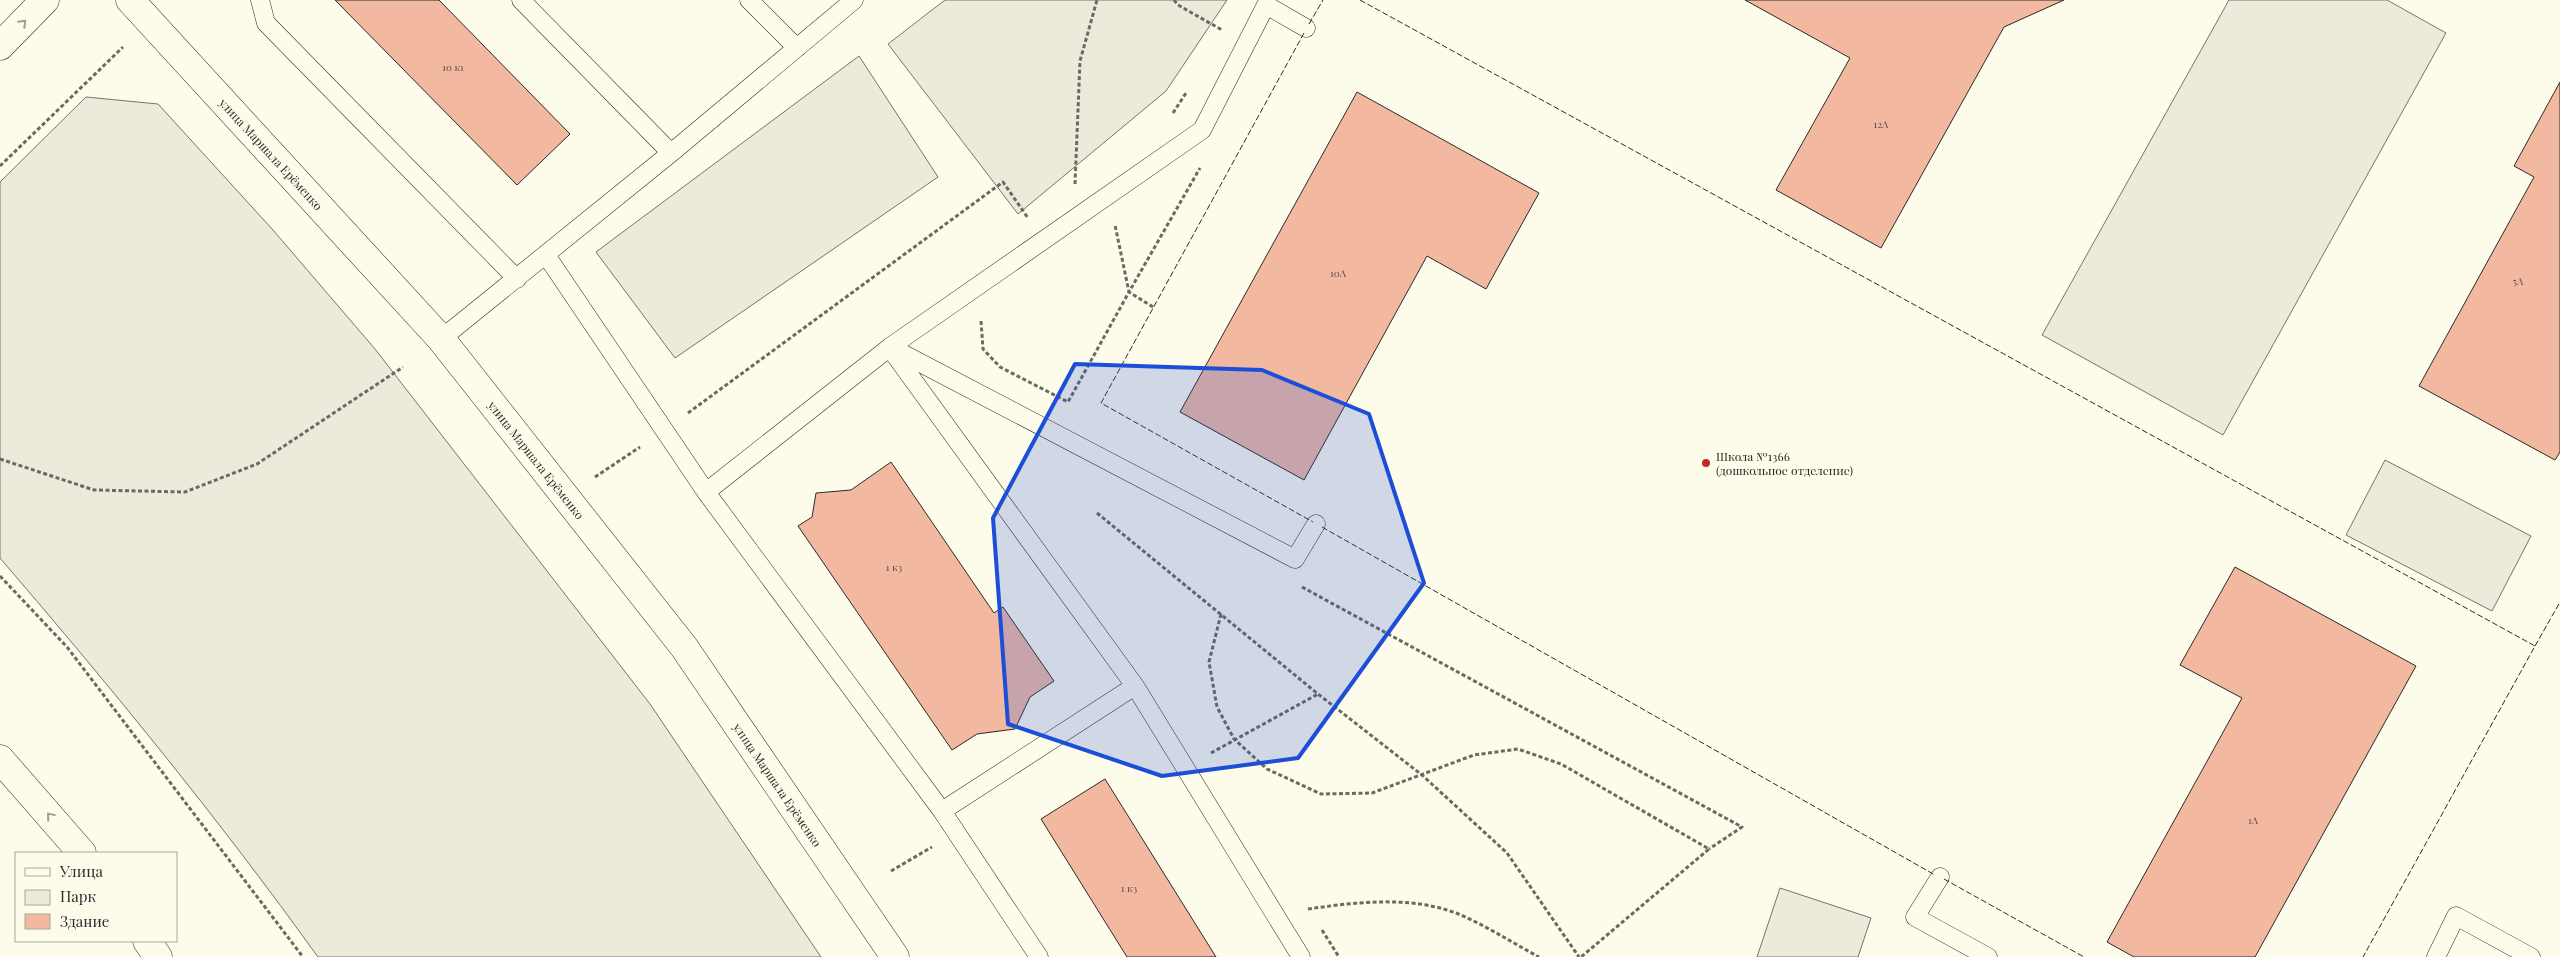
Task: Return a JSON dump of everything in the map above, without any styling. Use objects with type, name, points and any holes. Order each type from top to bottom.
[{"type":"street","points":[[0,46],[45,0]]},
{"type":"street","name":"улица Маршала Ерёменко","points":[[130,0],[441,339],[684,647],[895,957]]},
{"type":"street","points":[[0,759],[81,852]]},
{"type":"street","points":[[0,783],[16,785],[32,794]]},
{"type":"street","points":[[148,942],[158,957]]},
{"type":"lane","points":[[260,0],[266,23],[517,280]]},
{"type":"lane","points":[[521,0],[671,153]]},
{"type":"lane","points":[[749,0],[797,48]]},
{"type":"lane","points":[[441,339],[517,280],[854,0]]},
{"type":"lane","points":[[706,492],[890,348],[1202,130],[1266,5],[1306,28]]},
{"type":"lane","points":[[546,256],[706,492],[942,812],[1039,957]]},
{"type":"lane","points":[[890,348],[1295,559],[1316,524]]},
{"type":"lane","points":[[890,348],[1135,686],[1301,957]]},
{"type":"lane","points":[[942,812],[1135,686]]},
{"type":"lane","points":[[1940,877],[1915,917],[1988,957]]},
{"type":"lane","points":[[2436,957],[2456,916],[2531,957]]},
{"type":"path","points":[[1082,182],[1074,188],[1080,61],[1097,0]]},
{"type":"path","points":[[1174,0],[1178,5],[1224,31]]},
{"type":"path","points":[[1219,40],[1229,24]]},
{"type":"path","points":[[0,166],[122,47]]},
{"type":"path","points":[[1165,119],[1173,114],[1188,89]]},
{"type":"path","points":[[704,402],[1003,182],[1030,222]]},
{"type":"path","points":[[984,315],[980,322],[983,348],[988,355],[1000,367],[1068,402],[1129,292],[1113,216]]},
{"type":"path","points":[[0,459],[94,490],[185,492],[257,464],[403,367]]},
{"type":"path","points":[[594,477],[664,431]]},
{"type":"path","points":[[1097,513],[1318,694],[1422,775],[1507,853],[1580,957],[1709,848],[1742,827],[1295,583]]},
{"type":"path","points":[[0,576],[67,647],[303,957]]},
{"type":"path","points":[[1221,614],[1209,662],[1217,707],[1234,739],[1267,769],[1321,794],[1372,792],[1422,775],[1474,754],[1518,749],[1561,764],[1709,848]]},
{"type":"path","points":[[1234,739],[1318,694]]},
{"type":"path","points":[[891,871],[956,833]]},
{"type":"path","points":[[1308,909],[1356,902],[1409,902],[1460,914],[1539,957]]},
{"type":"highlighted area","points":[[1075,364],[1262,370],[1369,414],[1424,583],[1298,758],[1162,776],[1008,724],[993,518]]},
{"type":"green space","points":[[945,0],[1227,0],[1166,91],[1018,214],[888,44]]},
{"type":"green space","points":[[2229,0],[2387,0],[2446,33],[2223,435],[2042,335]]},
{"type":"green space","points":[[86,97],[158,104],[273,230],[375,349],[650,704],[821,957],[318,957],[203,804],[83,655],[0,558],[0,182]]},
{"type":"green space","points":[[2385,460],[2531,536],[2492,611],[2346,535]]},
{"type":"green space","points":[[1780,888],[1871,918],[1858,957],[1757,957]]},
{"type":"shaded area","points":[[859,56],[938,177],[675,358],[596,252]]},
{"type":"building","points":[[335,0],[439,0],[570,134],[517,185]]},
{"type":"building","points":[[1745,0],[2064,0],[2004,27],[1881,248],[1776,190],[1850,58]]},
{"type":"building","points":[[2560,82],[2560,452],[2555,460],[2419,386],[2534,177],[2514,166]]},
{"type":"building","points":[[1357,92],[1539,193],[1486,289],[1427,256],[1304,480],[1180,412]]},
{"type":"building","points":[[891,462],[994,613],[1003,607],[1054,681],[1030,697],[1015,729],[977,734],[952,750],[798,526],[812,517],[816,493],[851,490]]},
{"type":"building","points":[[2235,567],[2416,666],[2255,957],[2134,957],[2107,942],[2242,698],[2180,665]]},
{"type":"building","points":[[1105,779],[1216,957],[1127,957],[1041,819]]},
{"type":"fence","points":[[1309,24],[1323,0]]},
{"type":"fence","points":[[1360,0],[2535,646],[2363,957]]},
{"type":"fence","points":[[1304,33],[1101,403],[1313,522]]},
{"type":"fence","points":[[1322,527],[1935,875]]},
{"type":"fence","points":[[2535,646],[2560,602]]},
{"type":"fence","points":[[1944,879],[2084,957]]},
{"type":"place","name":"Школа №1366 (дошкольное отделение)","points":[[1706,463]]}]
